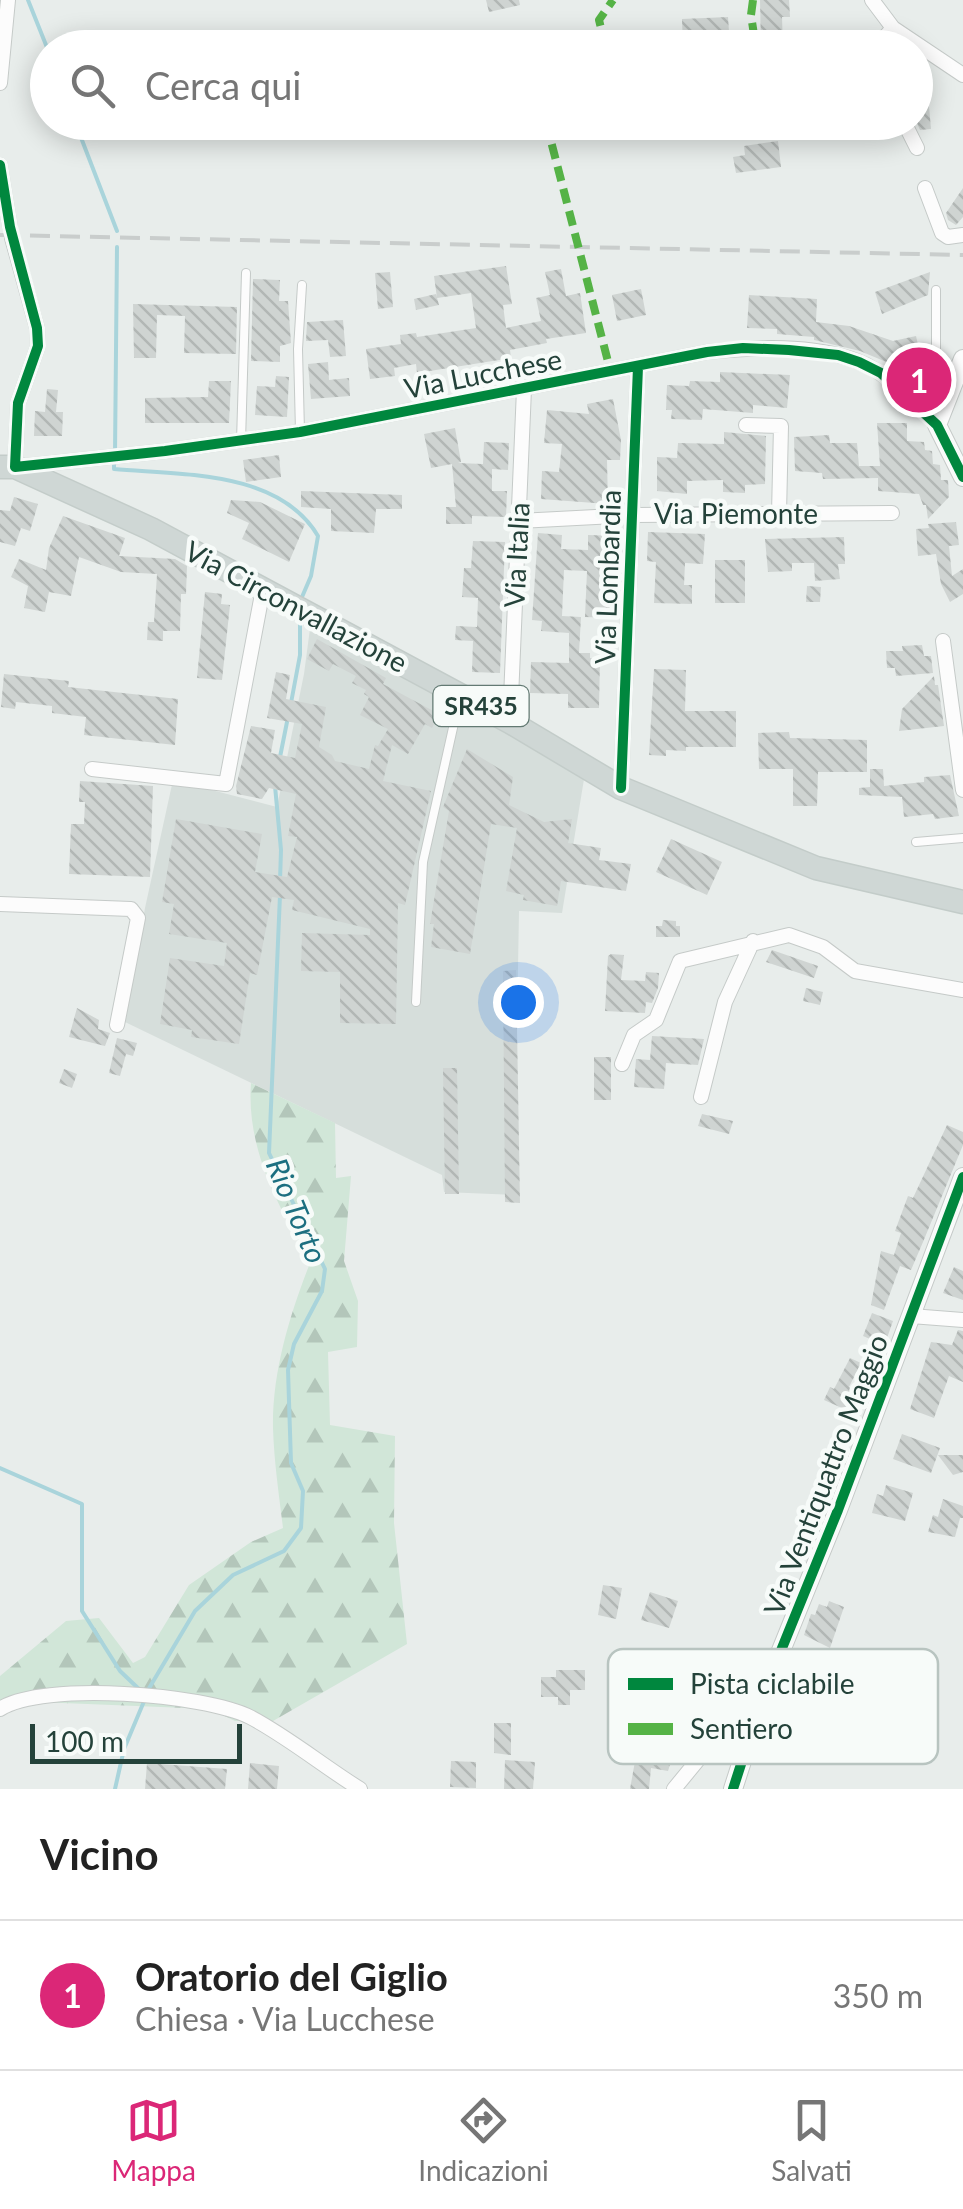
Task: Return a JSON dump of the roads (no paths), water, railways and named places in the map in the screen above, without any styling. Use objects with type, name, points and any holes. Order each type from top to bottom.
[{"type":"main road","name":"Via Circonvallazione","points":[[7,467],[151,529],[510,722],[621,788],[816,868],[963,902]]},
{"type":"street","points":[[0,84],[8,0]]},
{"type":"street","points":[[872,0],[897,30]]},
{"type":"street","points":[[933,55],[963,75]]},
{"type":"street","points":[[913,140],[917,148]]},
{"type":"street","points":[[0,165],[11,233],[37,328],[38,346],[18,403],[7,467]]},
{"type":"street","points":[[925,188],[942,233],[963,235]]},
{"type":"street","name":"Via Lucchese","points":[[7,467],[300,432],[743,348],[838,355],[880,373],[937,425]]},
{"type":"street","points":[[963,360],[937,425],[963,476]]},
{"type":"street","name":"Via Lombardia","points":[[621,788],[638,367]]},
{"type":"street","name":"Via Italia","points":[[510,722],[524,388]]},
{"type":"street","points":[[746,425],[781,426],[778,514]]},
{"type":"street","name":"Via Piemonte","points":[[519,521],[634,515],[892,513]]},
{"type":"street","points":[[92,769],[226,784],[263,590]]},
{"type":"street","points":[[943,641],[963,790]]},
{"type":"street","points":[[0,904],[131,909],[138,918],[118,1025]]},
{"type":"street","points":[[622,1064],[634,1035],[656,1020],[680,961],[752,941],[789,935],[823,948],[855,971],[963,990]]},
{"type":"street","points":[[700,1097],[725,1002],[752,941]]},
{"type":"street","name":"Via Ventiquattro Maggio","points":[[782,1649],[963,1177]]},
{"type":"street","points":[[911,1316],[963,1320]]},
{"type":"street","points":[[0,1710],[37,1695],[76,1693],[219,1705],[252,1718],[360,1789]]},
{"type":"street","points":[[674,1789],[695,1764]]},
{"type":"street","name":"Via Ventiquattro Maggio","points":[[733,1789],[741,1764]]},
{"type":"lane","points":[[241,441],[246,274]]},
{"type":"lane","points":[[300,432],[298,349],[302,285]]},
{"type":"lane","points":[[936,290],[936,384],[946,405]]},
{"type":"lane","points":[[416,1002],[424,862],[460,695]]},
{"type":"lane","points":[[916,842],[963,838]]},
{"type":"waterway","points":[[28,0],[40,30]]},
{"type":"waterway","points":[[82,140],[117,231]]},
{"type":"waterway","points":[[115,454],[117,247]]},
{"type":"waterway","points":[[114,460],[114,469],[198,475],[254,487],[301,514],[318,536],[311,576],[302,597]]},
{"type":"waterway","name":"Rio Torto","points":[[291,703],[300,655],[300,618]]},
{"type":"waterway","name":"Rio Torto","points":[[280,757],[288,717]]},
{"type":"waterway","name":"Rio Torto","points":[[275,786],[280,881]]},
{"type":"waterway","name":"Rio Torto","points":[[148,1690],[195,1611],[233,1575],[284,1551],[301,1528],[303,1491],[291,1463],[288,1370],[294,1344],[322,1291],[325,1269],[269,1153],[280,895]]},
{"type":"waterway","points":[[0,1468],[82,1504],[82,1611],[120,1671],[140,1690]]},
{"type":"waterway","name":"Rio Torto","points":[[115,1789],[124,1749],[145,1699]]},
{"type":"railway","points":[[0,235],[963,255]]},
{"type":"place","name":"Oratorio del Giglio","points":[[919,380]]}]
